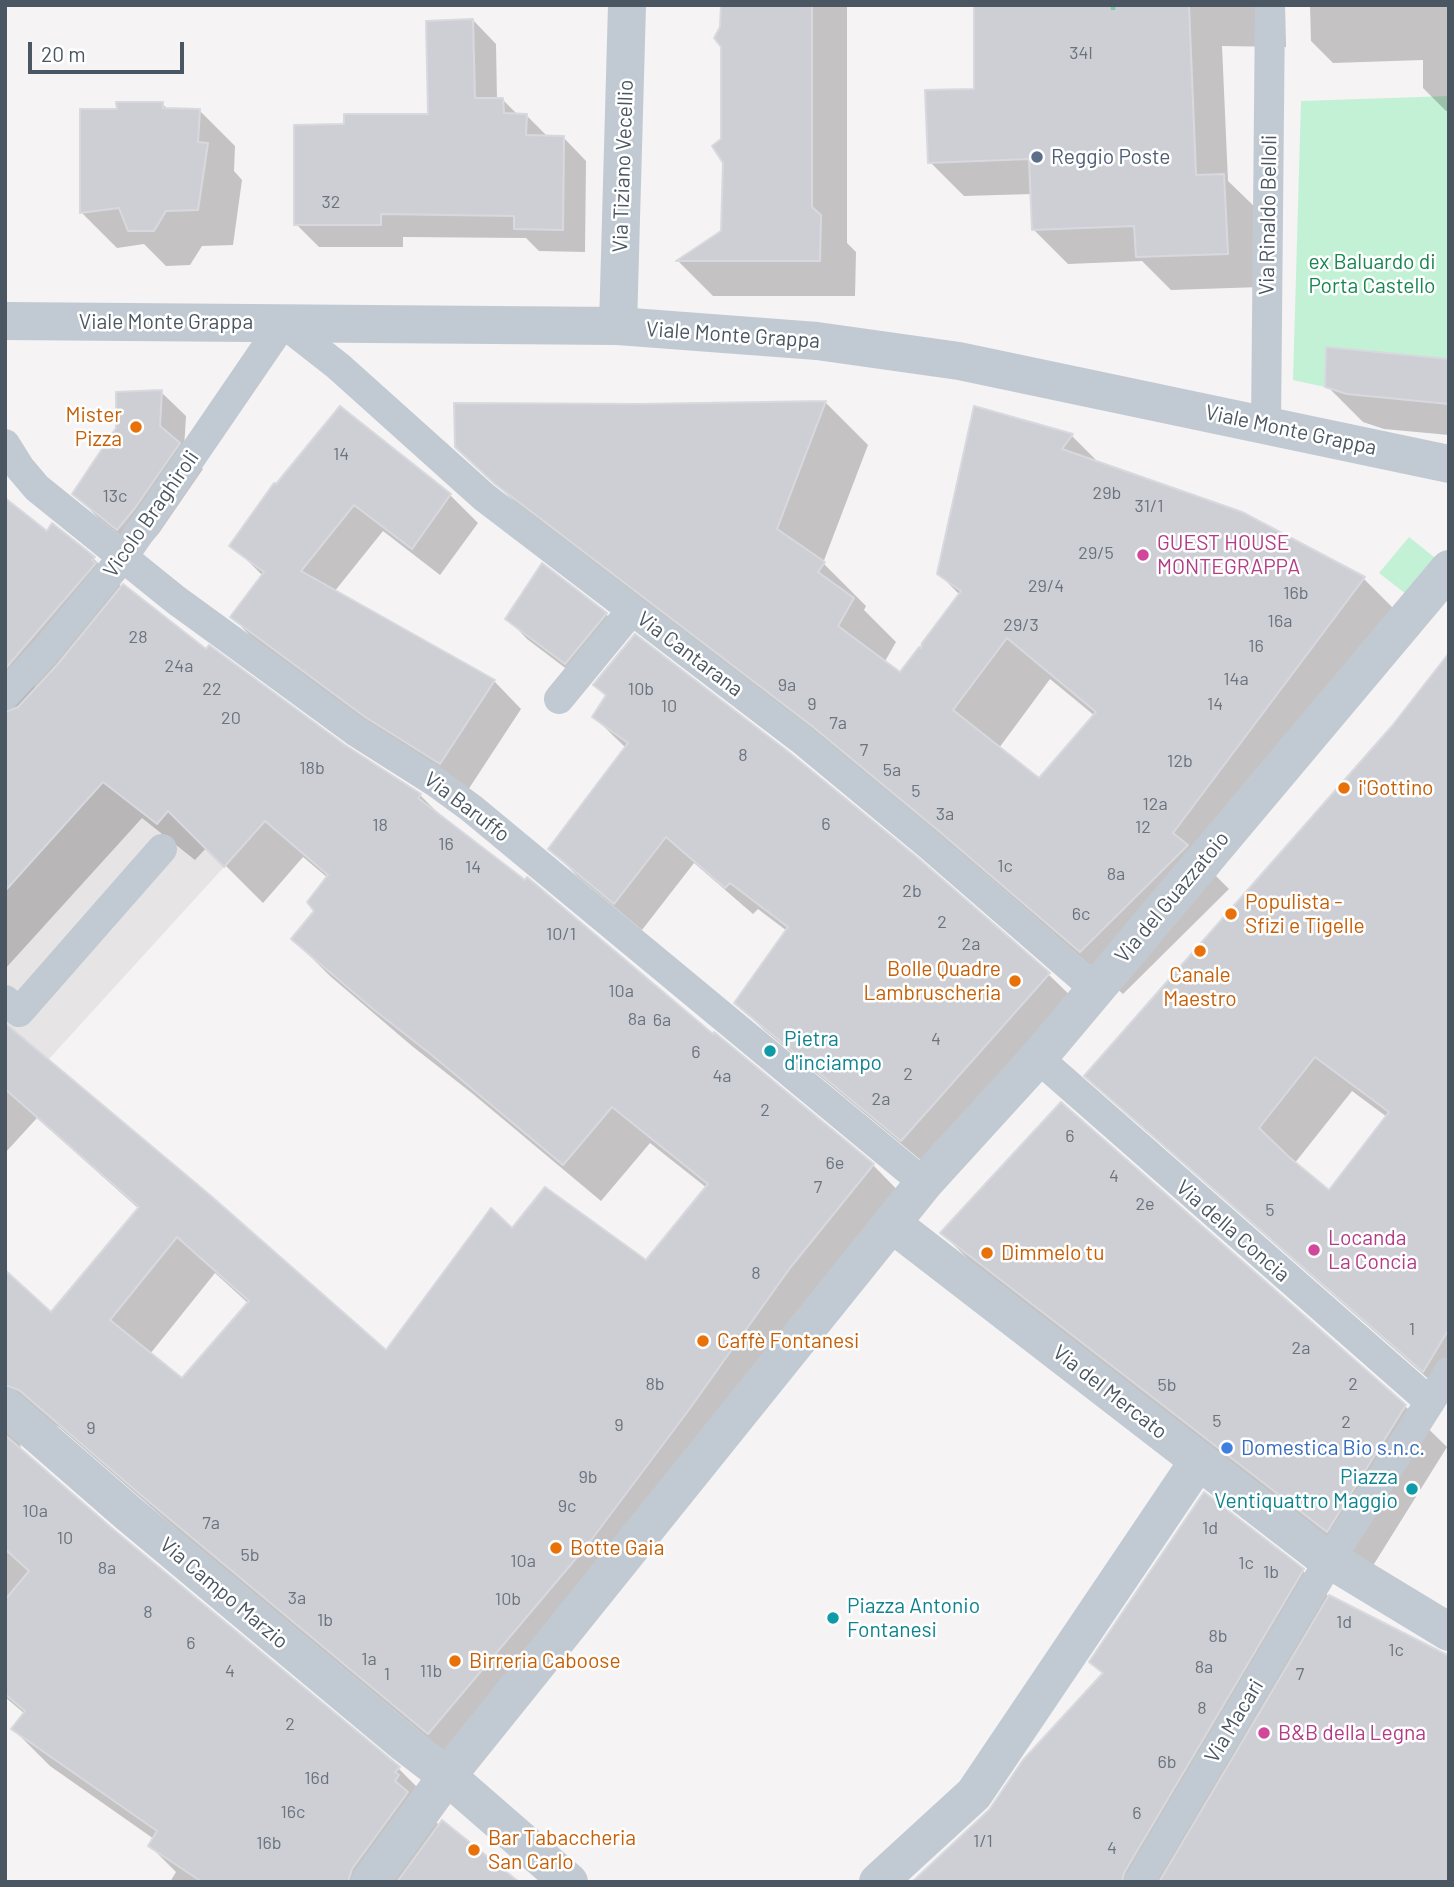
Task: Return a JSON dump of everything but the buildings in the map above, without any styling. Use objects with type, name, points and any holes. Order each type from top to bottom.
[{"type":"street","name":"Via Tiziano Vecellio","points":[[618,327],[628,5]]},
{"type":"street","name":"Viale Monte Grappa","points":[[5,321],[618,327],[817,341],[959,361],[1449,464]]},
{"type":"street","name":"Via del Guazzatoio","points":[[891,1223],[1038,1058],[1449,569]]},
{"type":"street","name":"Via del Mercato","points":[[891,1223],[1329,1561]]},
{"type":"street","points":[[370,1882],[447,1776],[891,1223]]},
{"type":"street","name":"Via Campo Marzio","points":[[5,1406],[128,1513],[447,1776],[569,1882]]},
{"type":"street","points":[[878,1882],[974,1794],[1199,1460]]},
{"type":"street","points":[[1329,1561],[1449,1632]]},
{"type":"lane","name":"Via Rinaldo Belloli","points":[[1266,424],[1270,5]]},
{"type":"lane","name":"Vicolo Braghiroli","points":[[5,695],[44,653],[123,557],[283,323]]},
{"type":"lane","name":"Via Cantarana","points":[[283,323],[338,366],[485,497],[801,739],[1095,989]]},
{"type":"lane","name":"Via Baruffo","points":[[5,444],[37,488],[176,600],[355,731],[471,808],[924,1183]]},
{"type":"lane","points":[[559,699],[632,610]]},
{"type":"lane","points":[[5,1000],[19,1012],[162,849]]},
{"type":"lane","name":"Via della Concia","points":[[1038,1058],[1430,1402]]},
{"type":"lane","name":"Via Macari","points":[[1139,1882],[1329,1561],[1449,1372]]},
{"type":"path","points":[[1113,5],[1113,12]]},
{"type":"shaded area","points":[[33,685],[93,735],[224,867],[48,1060],[5,1023],[5,707]]},
{"type":"green space","name":"ex Baluardo di Porta Castello","points":[[1449,96],[1449,359],[1327,347],[1325,387],[1293,380],[1301,101]]},
{"type":"green space","points":[[1409,537],[1444,565],[1415,601],[1379,573]]},
{"type":"place","name":"Reggio Poste","points":[[1037,157]]},
{"type":"place","name":"Mister Pizza","points":[[136,427]]},
{"type":"place","name":"GUEST HOUSE MONTEGRAPPA","points":[[1143,555]]},
{"type":"place","name":"i'Gottino","points":[[1344,788]]},
{"type":"place","name":"Populista - Sfizi e Tigelle","points":[[1231,914]]},
{"type":"place","name":"Canale Maestro","points":[[1200,951]]},
{"type":"place","name":"Bolle Quadre Lambruscheria","points":[[1015,981]]},
{"type":"place","name":"Pietra d'inciampo","points":[[770,1051]]},
{"type":"place","name":"Locanda La Concia","points":[[1314,1250]]},
{"type":"place","name":"Dimmelo tu","points":[[987,1253]]},
{"type":"place","name":"Caffè Fontanesi","points":[[703,1341]]},
{"type":"place","name":"Domestica Bio s.n.c.","points":[[1227,1448]]},
{"type":"place","name":"Piazza Ventiquattro Maggio","points":[[1412,1489]]},
{"type":"place","name":"Botte Gaia","points":[[556,1548]]},
{"type":"place","name":"Piazza Antonio Fontanesi","points":[[833,1618]]},
{"type":"place","name":"Birreria Caboose","points":[[455,1661]]},
{"type":"place","name":"B&B della Legna","points":[[1264,1733]]},
{"type":"place","name":"Bar Tabaccheria San Carlo","points":[[474,1850]]}]
